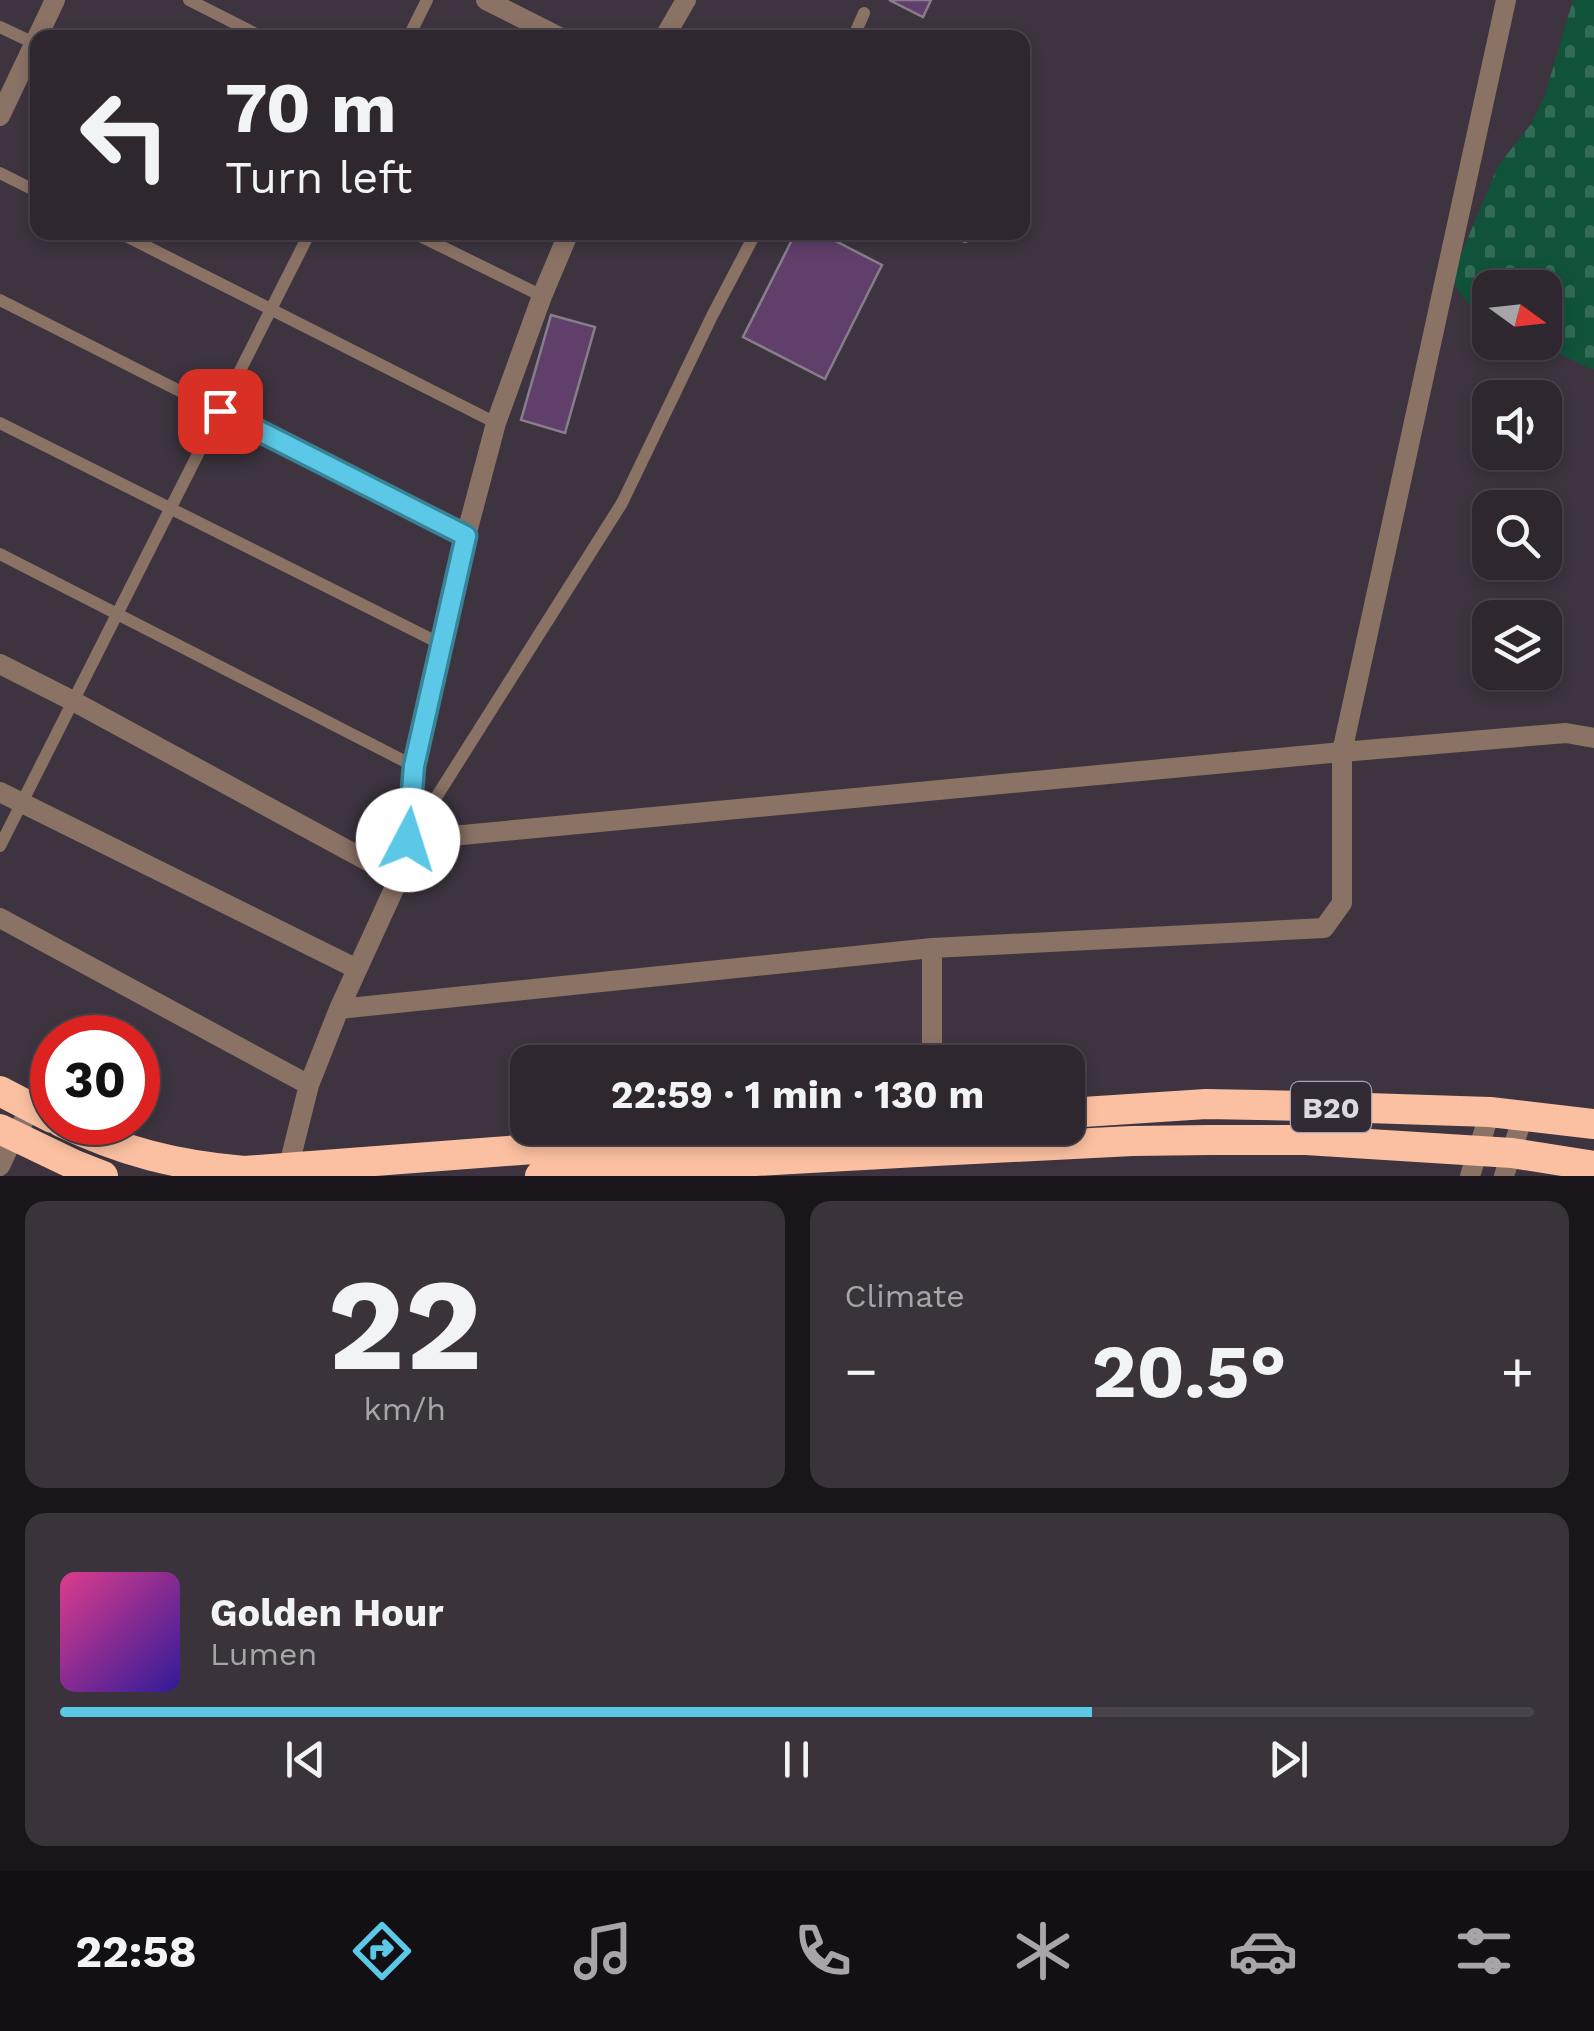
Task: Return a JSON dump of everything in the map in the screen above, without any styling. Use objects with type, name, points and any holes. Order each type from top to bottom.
[{"type":"highway","points":[[0,1092],[30,1107]]},
{"type":"highway","name":"B20","points":[[1085,1112],[1206,1104],[1490,1112],[1594,1124]]},
{"type":"highway","name":"B20","points":[[540,1176],[700,1170],[1132,1141],[1306,1140],[1474,1164],[1594,1166]]},
{"type":"highway","points":[[116,1145],[164,1161],[288,1173],[592,1145]]},
{"type":"highway","points":[[3,1150],[74,1165],[103,1176]]},
{"type":"street","points":[[42,30],[55,0]]},
{"type":"street","points":[[486,0],[546,30]]},
{"type":"street","points":[[669,30],[686,0]]},
{"type":"street","points":[[339,1009],[932,948],[1324,928],[1342,903],[1342,752],[1506,0]]},
{"type":"street","points":[[0,116],[30,57]]},
{"type":"street","points":[[288,1173],[309,1084],[398,878],[408,840],[414,766],[466,536],[496,423],[566,240]]},
{"type":"street","points":[[0,664],[398,878]]},
{"type":"street","points":[[408,840],[1342,752],[1566,733],[1594,738]]},
{"type":"street","points":[[0,792],[357,969]]},
{"type":"street","points":[[0,918],[309,1084]]},
{"type":"street","points":[[932,948],[932,1045]]},
{"type":"street","points":[[1474,1164],[1490,1112]]},
{"type":"street","points":[[1508,1164],[1524,1116]]},
{"type":"street","points":[[3,1150],[30,1124]]},
{"type":"street","points":[[700,1170],[708,1145]]},
{"type":"lane","points":[[189,0],[248,30]]},
{"type":"lane","points":[[412,30],[427,0]]},
{"type":"lane","points":[[856,30],[864,13]]},
{"type":"lane","points":[[0,27],[30,42]]},
{"type":"lane","points":[[0,173],[30,188]]},
{"type":"lane","points":[[134,240],[496,423]]},
{"type":"lane","points":[[0,846],[306,240]]},
{"type":"lane","points":[[428,240],[542,296]]},
{"type":"lane","points":[[408,840],[622,503],[752,240]]},
{"type":"lane","points":[[0,300],[466,536]]},
{"type":"lane","points":[[0,423],[441,644]]},
{"type":"lane","points":[[0,554],[414,766]]},
{"type":"green space","points":[[1573,0],[1594,0],[1594,370],[1562,355],[1562,270],[1472,270],[1472,306],[1454,284],[1457,264],[1498,166],[1531,124],[1545,95]]},
{"type":"building","points":[[889,0],[931,0],[923,17]]},
{"type":"building","points":[[792,240],[834,240],[882,265],[825,379],[743,337]]},
{"type":"building","points":[[551,315],[595,327],[565,433],[521,420]]},
{"type":"route","points":[[220,411],[466,536],[414,766],[408,840]]}]
